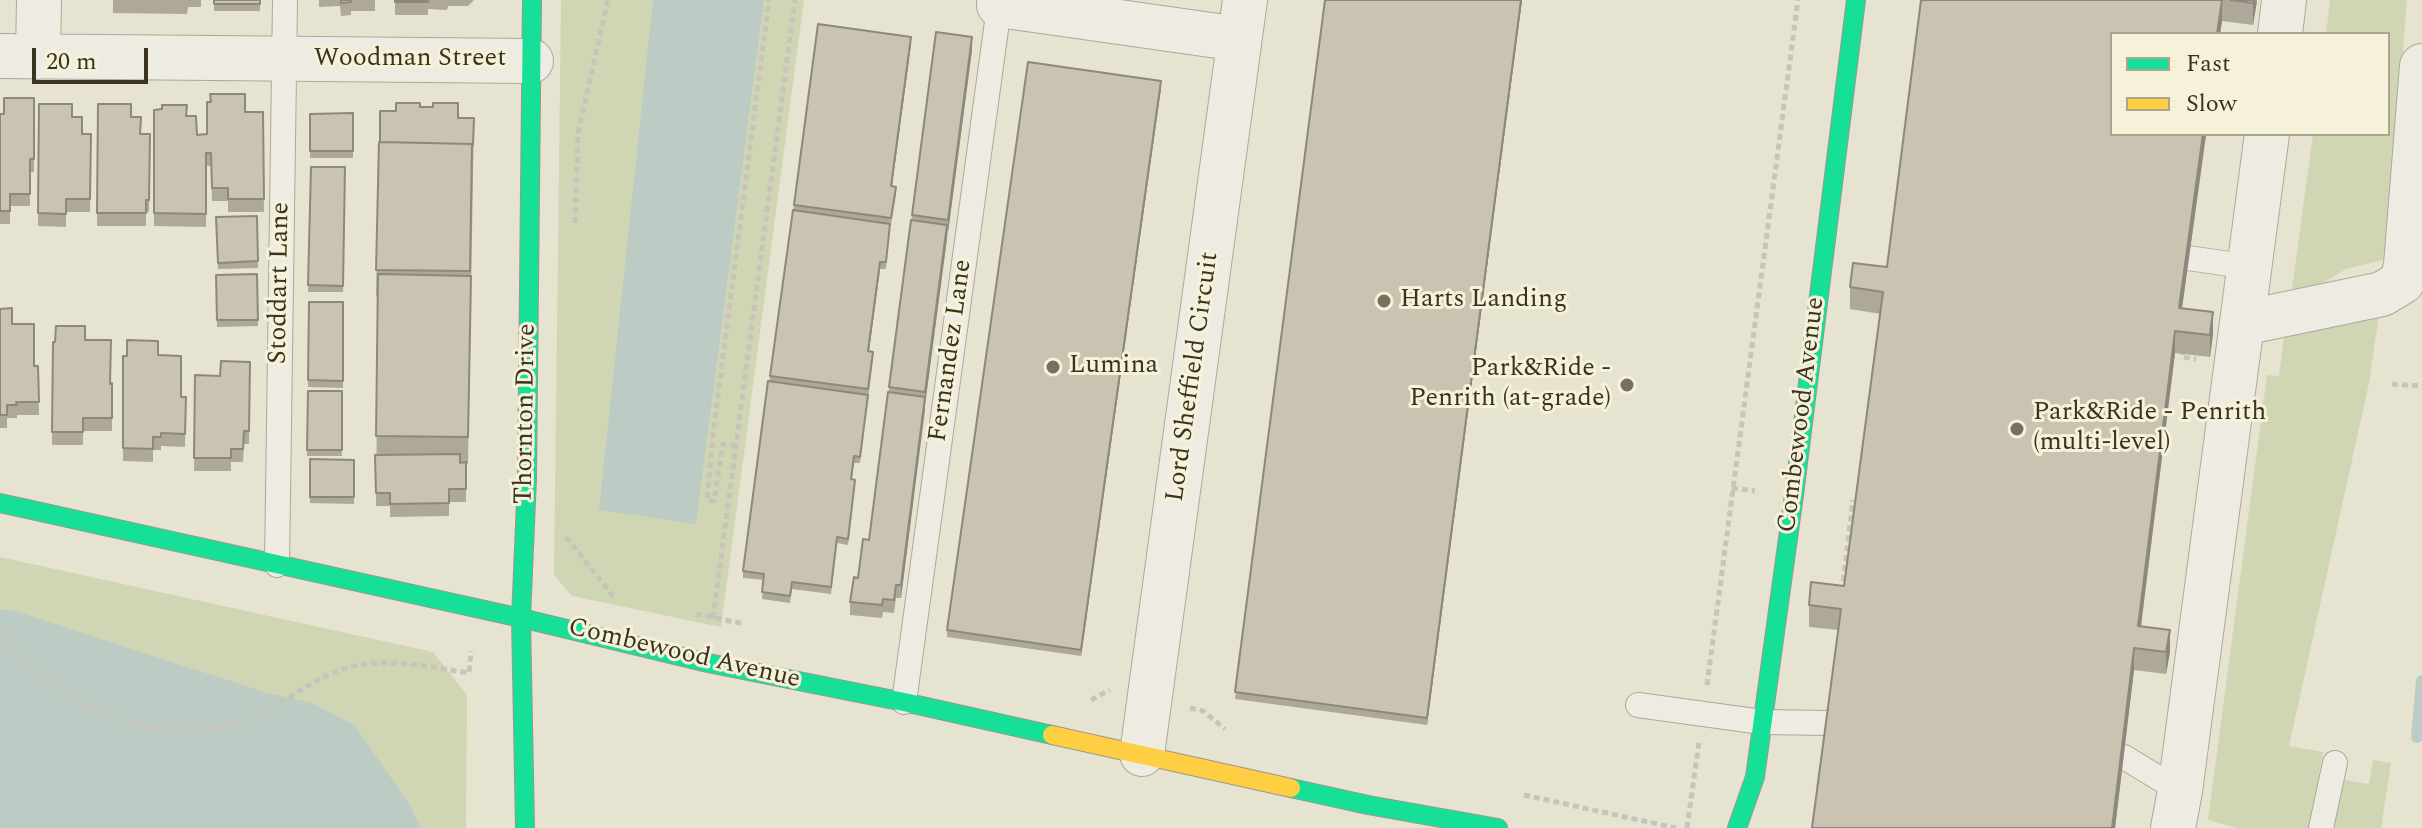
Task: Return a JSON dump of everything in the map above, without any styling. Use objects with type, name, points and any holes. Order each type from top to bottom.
[{"type":"street","points":[[19,57],[39,0]]},
{"type":"street","name":"Thornton Drive","points":[[525,828],[521,618],[527,478],[532,0]]},
{"type":"street","name":"Combewood Avenue","points":[[1737,828],[1755,777],[1856,0]]},
{"type":"street","points":[[2280,32],[2284,0]]},
{"type":"street","points":[[999,2],[1242,20]]},
{"type":"street","name":"Lord Sheffield Circuit","points":[[1142,754],[1242,20]]},
{"type":"street","name":"Woodman Street","points":[[19,57],[531,61]]},
{"type":"street","points":[[2243,323],[2382,294],[2402,282],[2406,265],[2422,66]]},
{"type":"street","points":[[2176,809],[2267,136]]},
{"type":"street","name":"Combewood Avenue","points":[[0,503],[521,618],[708,663],[904,702],[1368,805],[1498,828]]},
{"type":"street","points":[[1753,828],[1755,777]]},
{"type":"street","name":"Combewood Avenue","points":[[1368,805],[1432,828]]},
{"type":"lane","name":"Stoddart Lane","points":[[277,565],[285,0]]},
{"type":"lane","name":"Fernandez Lane","points":[[904,702],[999,2]]},
{"type":"lane","points":[[2188,258],[2250,267]]},
{"type":"lane","points":[[1822,260],[1849,263]]},
{"type":"lane","points":[[1638,705],[1762,722],[1829,723]]},
{"type":"lane","points":[[2124,757],[2176,809]]},
{"type":"lane","points":[[2321,828],[2335,763]]},
{"type":"path","points":[[736,446],[723,444],[714,501],[707,500],[769,0]]},
{"type":"path","points":[[708,663],[795,0]]},
{"type":"path","points":[[1687,828],[1798,0]]},
{"type":"path","points":[[2184,342],[2182,357],[2207,361]]},
{"type":"path","points":[[2392,384],[2422,386]]},
{"type":"path","points":[[1842,593],[1853,500]]},
{"type":"path","points":[[0,629],[36,673],[76,700],[105,715],[139,725],[175,730],[245,721],[298,690],[355,665],[410,664],[469,673],[471,651]]},
{"type":"green space","points":[[561,0],[804,0],[721,627],[572,596],[554,575]]},
{"type":"green space","points":[[2330,0],[2407,0],[2386,259],[2346,269],[2321,284],[2292,289],[2313,136],[2390,136],[2390,32],[2326,32]]},
{"type":"green space","points":[[2379,314],[2369,383],[2289,746],[2323,752],[2319,774],[2325,775],[2312,828],[2238,828],[2208,820],[2267,375],[2279,376],[2285,329]]},
{"type":"green space","points":[[0,557],[433,652],[467,695],[466,828],[0,828]]},
{"type":"green space","points":[[2373,760],[2391,763],[2381,828],[2331,828],[2345,780],[2369,784]]},
{"type":"shaded area","points":[[653,0],[764,0],[696,524],[599,510]]},
{"type":"shaded area","points":[[0,609],[18,612],[267,693],[312,703],[354,725],[410,805],[420,828],[0,828]]},
{"type":"building","points":[[214,0],[260,0],[260,4],[214,4]]},
{"type":"building","points":[[428,0],[428,2],[395,2]]},
{"type":"building","name":"Harts Landing","points":[[1325,0],[1521,0],[1427,718],[1235,692]]},
{"type":"building","name":"Park&Ride - Penrith (multi-level)","points":[[1921,0],[2222,0],[2217,32],[2110,32],[2110,136],[2203,136],[2179,308],[2213,312],[2210,335],[2175,331],[2138,626],[2170,630],[2166,652],[2134,648],[2112,828],[1812,828],[1841,609],[1809,605],[1811,582],[1844,586],[1883,292],[1850,287],[1853,263],[1887,267]]},
{"type":"building","points":[[818,24],[911,37],[891,186],[896,187],[891,218],[794,205]]},
{"type":"building","points":[[936,32],[972,37],[948,220],[912,215]]},
{"type":"building","name":"Lumina","points":[[1028,62],[1161,81],[1081,650],[947,630]]},
{"type":"building","points":[[210,94],[245,94],[245,112],[263,112],[264,199],[228,199],[228,188],[212,188],[211,153],[206,153],[206,214],[154,213],[154,110],[162,109],[162,105],[187,105],[186,116],[196,116],[197,135],[207,134]]},
{"type":"building","points":[[4,98],[34,98],[34,159],[30,159],[30,194],[10,194],[10,211],[0,211],[0,114],[4,114]]},
{"type":"building","points":[[396,103],[420,103],[420,107],[433,107],[433,103],[458,103],[458,118],[474,118],[473,145],[380,142],[380,111],[396,111]]},
{"type":"building","points":[[39,104],[72,104],[72,117],[82,117],[82,134],[91,134],[90,199],[66,199],[66,214],[38,213]]},
{"type":"building","points":[[98,104],[131,104],[131,117],[141,117],[140,134],[150,134],[146,213],[97,213]]},
{"type":"building","points":[[353,113],[353,151],[310,151],[310,114]]},
{"type":"building","points":[[379,142],[472,144],[470,271],[376,270]]},
{"type":"building","points":[[311,167],[345,167],[343,286],[308,285]]},
{"type":"building","points":[[793,210],[890,224],[886,262],[880,262],[868,351],[873,352],[868,389],[770,376]]},
{"type":"building","points":[[257,216],[258,261],[218,263],[216,217]]},
{"type":"building","points":[[911,220],[947,225],[925,392],[889,387]]},
{"type":"building","points":[[257,274],[258,320],[217,320],[216,275]]},
{"type":"building","points":[[378,274],[471,276],[468,437],[376,436]]},
{"type":"building","points":[[309,302],[343,302],[343,381],[308,380]]},
{"type":"building","points":[[12,308],[12,324],[34,324],[34,366],[38,366],[39,402],[7,405],[7,415],[0,415],[0,309]]},
{"type":"building","points":[[56,326],[85,326],[85,340],[111,340],[112,418],[83,418],[83,432],[52,432]]},
{"type":"building","points":[[127,340],[158,341],[158,355],[181,356],[181,397],[186,397],[185,434],[161,433],[161,437],[153,437],[153,449],[123,448],[123,356],[127,356]]},
{"type":"building","points":[[221,361],[250,362],[249,431],[244,431],[243,449],[231,449],[231,458],[194,458],[195,375],[220,376]]},
{"type":"building","points":[[768,381],[868,395],[860,457],[854,456],[851,479],[855,480],[848,539],[837,537],[831,587],[792,582],[790,596],[762,592],[764,574],[743,571]]},
{"type":"building","points":[[308,391],[342,391],[342,450],[307,450]]},
{"type":"building","points":[[888,392],[925,397],[901,585],[896,585],[894,600],[883,599],[882,605],[850,602],[854,577],[858,578],[863,539],[869,540]]},
{"type":"building","points":[[460,454],[460,463],[466,462],[466,489],[449,489],[449,503],[390,504],[390,493],[376,493],[375,455]]},
{"type":"building","points":[[310,459],[354,460],[354,497],[310,497]]},
{"type":"waterway","points":[[2417,737],[2422,681]]},
{"type":"traffic: fast","points":[[525,828],[521,618],[527,478],[532,0]]},
{"type":"traffic: fast","points":[[1737,828],[1755,777],[1856,0]]},
{"type":"traffic: fast","points":[[0,503],[521,618],[708,663],[1052,735]]},
{"type":"traffic: fast","points":[[1291,788],[1498,828]]},
{"type":"traffic: slow","points":[[1052,735],[1291,788]]},
{"type":"place","name":"Harts Landing","points":[[1384,301]]},
{"type":"place","name":"Lumina","points":[[1053,367]]},
{"type":"place","name":"Park&Ride - Penrith (at-grade)","points":[[1627,385]]},
{"type":"place","name":"Park&Ride - Penrith (multi-level)","points":[[2017,429]]}]
